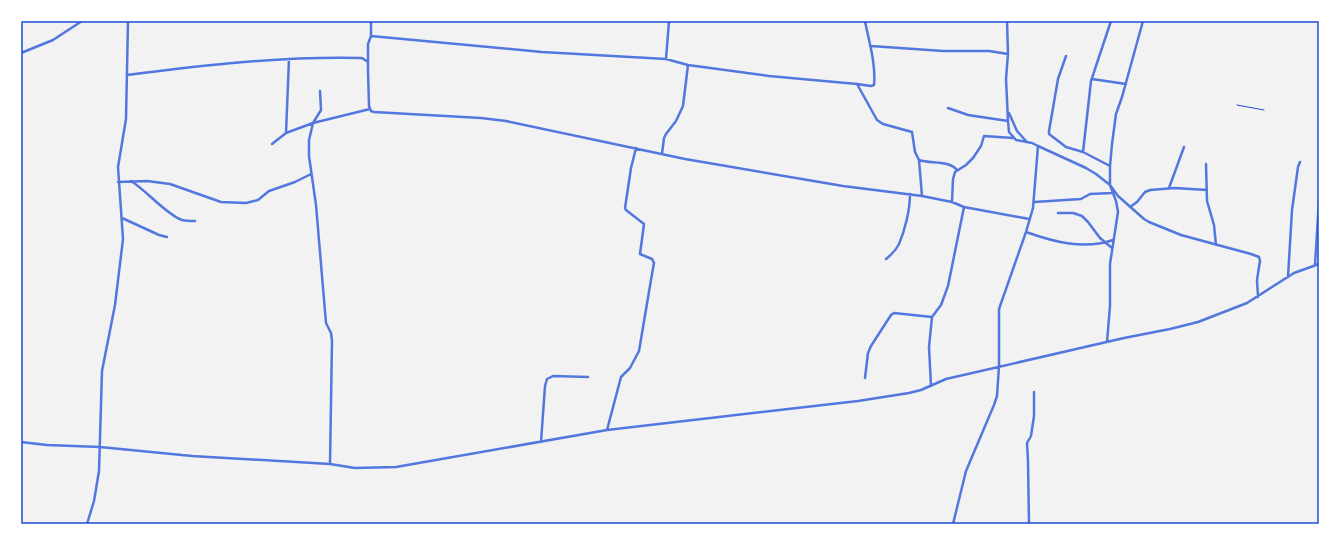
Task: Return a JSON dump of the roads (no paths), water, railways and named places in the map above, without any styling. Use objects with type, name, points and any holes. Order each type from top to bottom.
[{"type":"street","points":[[21,53],[53,40],[82,21]]},
{"type":"street","points":[[86,524],[96,490],[100,447],[102,371],[114,313],[123,239],[118,182],[119,158],[126,119],[128,21]]},
{"type":"street","points":[[370,109],[368,44],[371,36],[371,21]]},
{"type":"street","points":[[666,59],[669,21]]},
{"type":"street","points":[[371,36],[542,52],[666,59],[688,65],[769,76],[871,86],[874,85],[871,46],[865,21]]},
{"type":"street","points":[[1008,21],[1006,79],[1008,121],[1009,132],[1014,138],[1018,141],[1026,141],[1086,168],[1110,185],[1118,196],[1149,222],[1181,235],[1259,257],[1260,261],[1257,280],[1258,297]]},
{"type":"street","points":[[1083,152],[1092,79],[1111,21]]},
{"type":"street","points":[[1107,342],[1110,306],[1110,264],[1116,231],[1118,206],[1110,185],[1110,166],[1115,118],[1143,21]]},
{"type":"street","points":[[871,46],[943,51],[989,51],[1008,54]]},
{"type":"street","points":[[1066,56],[1058,79],[1049,133],[1066,147],[1083,152],[1110,166]]},
{"type":"street","points":[[126,75],[229,62],[289,58],[362,58],[368,63]]},
{"type":"street","points":[[286,133],[289,58]]},
{"type":"street","points":[[662,154],[664,138],[676,121],[683,106],[688,65]]},
{"type":"street","points":[[1092,79],[1126,84]]},
{"type":"street","points":[[857,84],[877,120],[883,124],[912,132],[915,152],[919,160],[922,196]]},
{"type":"street","points":[[320,91],[322,110],[313,123],[309,140],[308,156],[316,205],[326,323],[331,333],[332,341],[330,464]]},
{"type":"street","points":[[948,108],[968,114],[1008,121]]},
{"type":"street","points":[[272,144],[286,133],[313,123],[370,109],[371,111],[377,113],[481,118],[506,121],[662,154],[843,186],[922,196],[952,202],[964,207],[1030,219]]},
{"type":"street","points":[[1008,111],[1014,125],[1026,141]]},
{"type":"street","points":[[952,202],[952,179],[957,170],[966,165],[973,158],[981,146],[984,136],[1014,138]]},
{"type":"street","points":[[952,524],[966,471],[997,396],[1000,304],[1030,219],[1034,202],[1038,146]]},
{"type":"street","points":[[607,430],[621,377],[630,368],[639,351],[654,263],[652,259],[640,254],[644,224],[625,208],[636,148]]},
{"type":"street","points":[[1169,188],[1184,148]]},
{"type":"street","points":[[919,160],[948,165],[957,170]]},
{"type":"street","points":[[1288,278],[1292,210],[1300,162]]},
{"type":"street","points":[[1206,164],[1207,201],[1212,218],[1216,245]]},
{"type":"street","points":[[118,182],[147,181],[170,184],[221,202],[246,203],[258,200],[269,191],[295,182],[311,174]]},
{"type":"street","points":[[131,181],[141,187],[178,218],[195,221]]},
{"type":"street","points":[[1130,207],[1145,192],[1169,188],[1207,190]]},
{"type":"street","points":[[1034,202],[1081,198],[1090,194],[1112,192]]},
{"type":"street","points":[[886,259],[899,245],[910,205],[910,194]]},
{"type":"street","points":[[1315,265],[1319,201]]},
{"type":"street","points":[[931,386],[929,347],[932,317],[941,305],[948,286],[964,207]]},
{"type":"street","points":[[1058,213],[1072,213],[1082,216],[1104,243],[1112,248]]},
{"type":"street","points":[[122,218],[159,235],[167,237]]},
{"type":"street","points":[[1026,232],[1045,238],[1082,245],[1104,243],[1114,240]]},
{"type":"street","points":[[21,442],[47,445],[100,447],[192,456],[330,464],[355,468],[396,467],[607,430],[858,401],[910,393],[946,379],[1198,322],[1247,303],[1294,274],[1319,264]]},
{"type":"street","points":[[865,378],[868,353],[891,315],[932,317]]},
{"type":"street","points":[[541,442],[545,386],[547,379],[553,376],[588,377]]},
{"type":"street","points":[[1029,524],[1027,443],[1031,436],[1034,416],[1034,392]]}]
